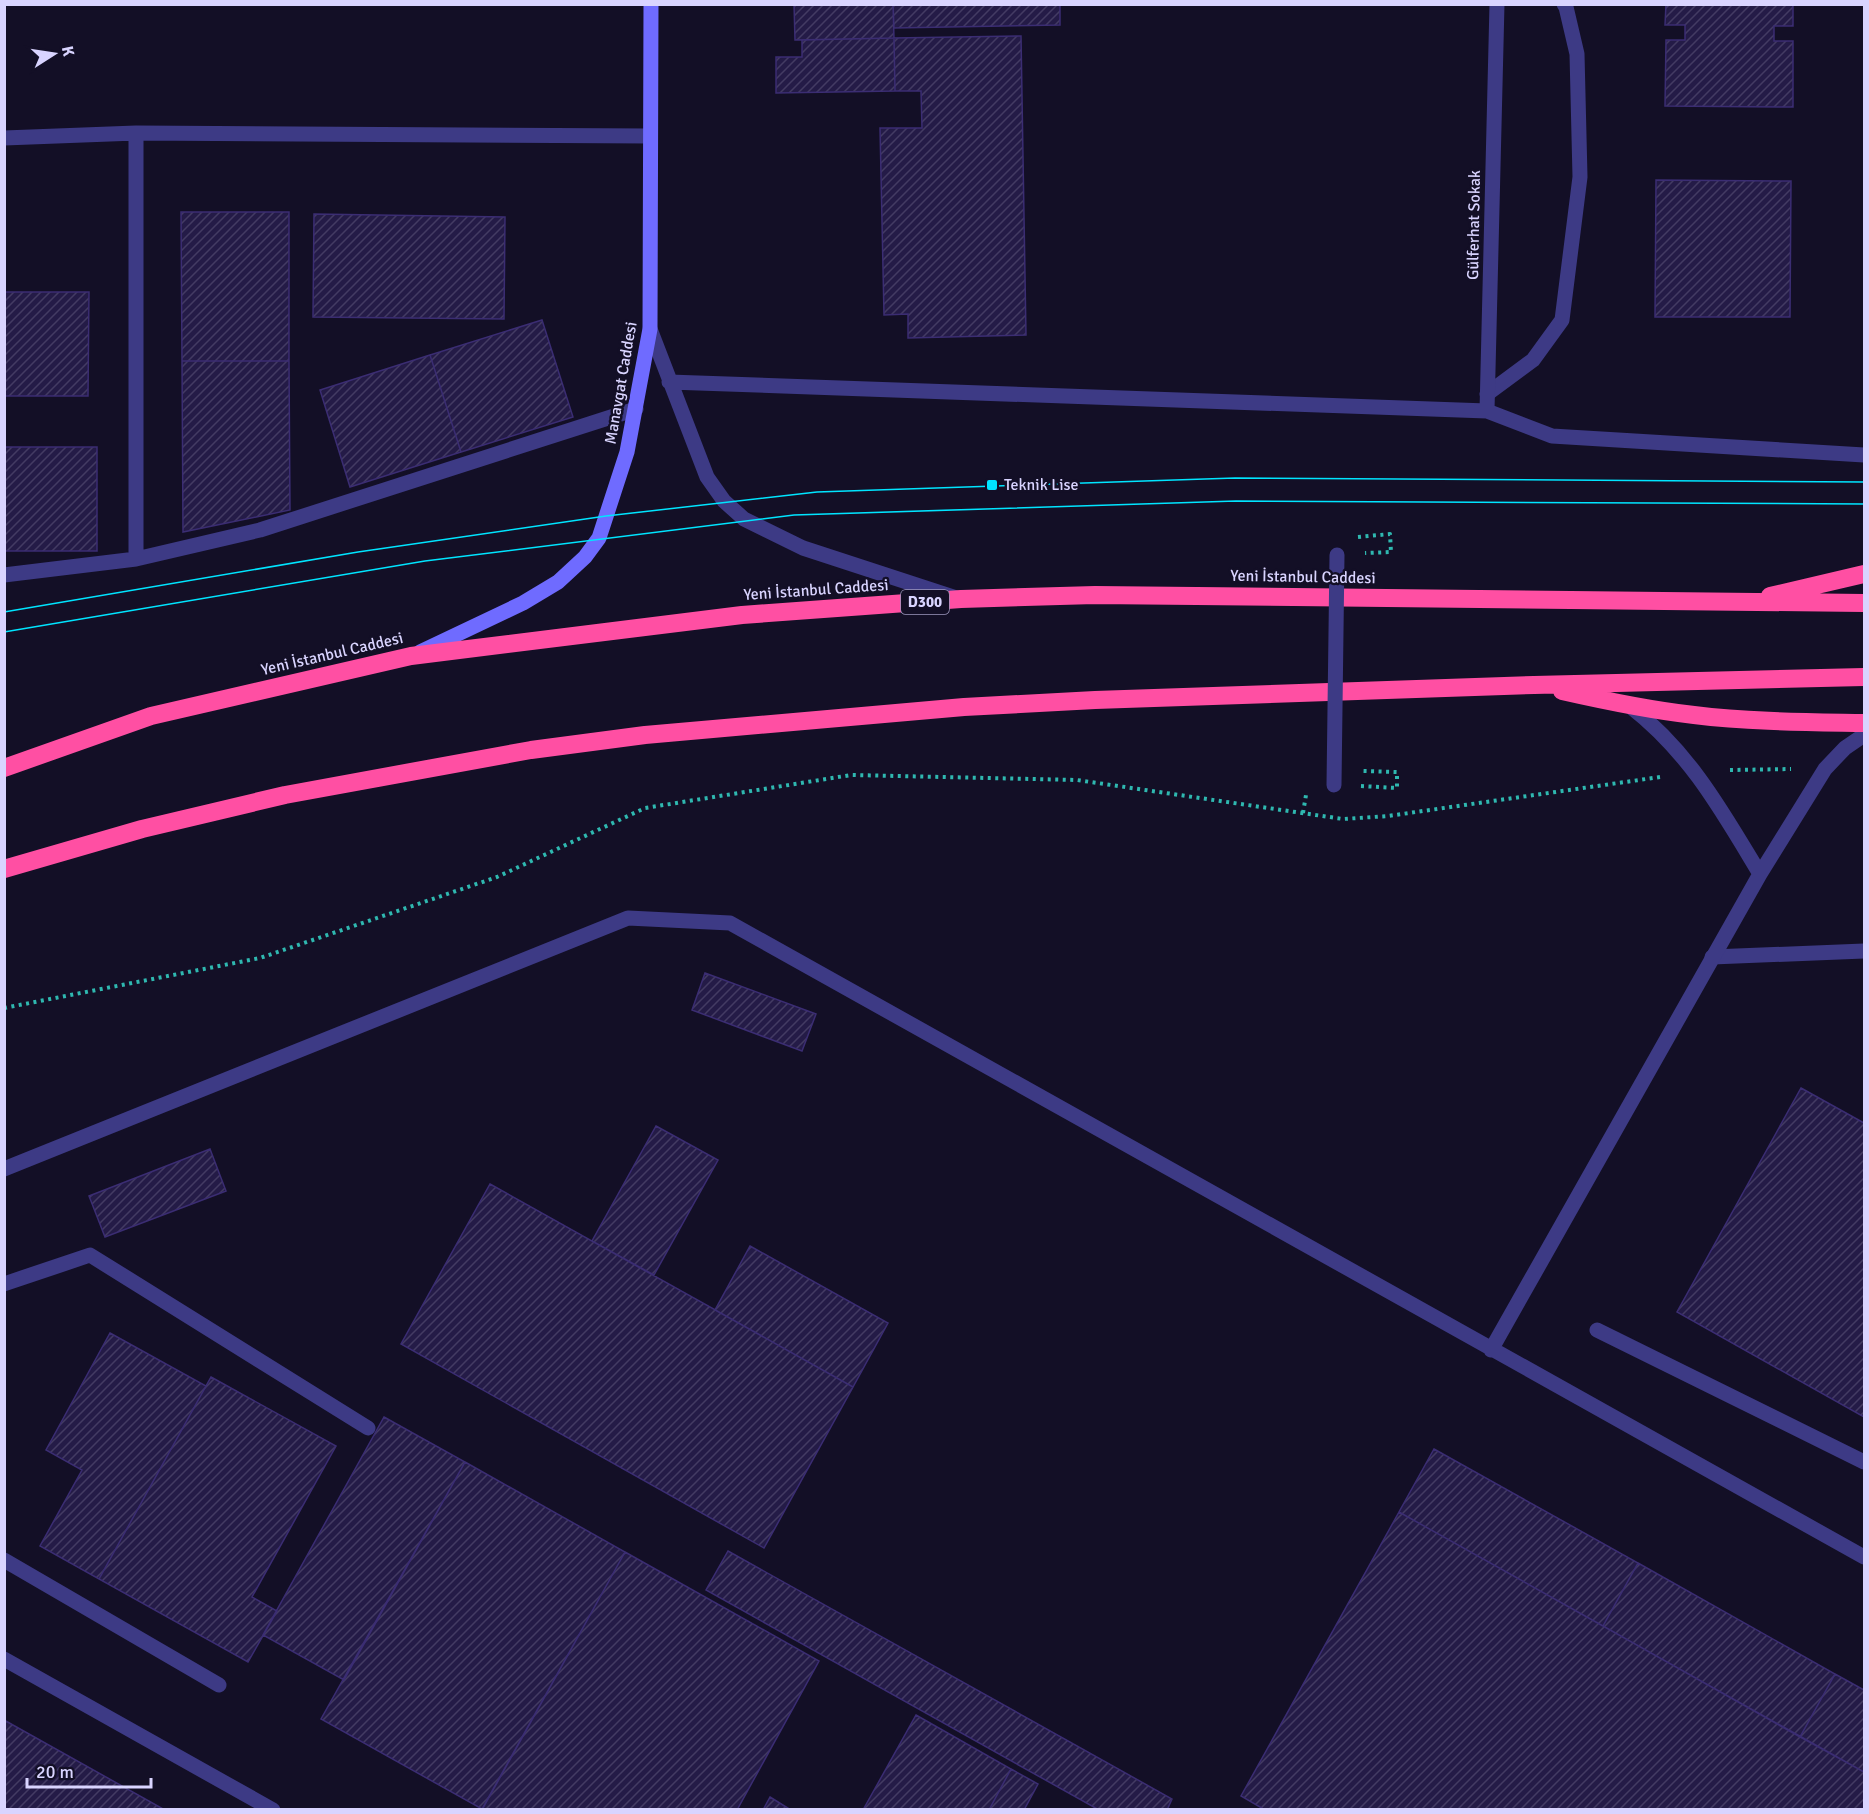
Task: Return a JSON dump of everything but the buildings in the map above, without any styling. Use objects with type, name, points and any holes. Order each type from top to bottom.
[{"type":"highway","points":[[1739,603],[1864,574]]},
{"type":"highway","name":"Yeni İstanbul Caddesi","points":[[4,768],[152,716],[411,656],[742,615],[961,599],[1215,595],[1864,603]]},
{"type":"highway","points":[[4,868],[142,829],[285,795],[521,752],[645,735],[964,707],[1534,685],[1864,677]]},
{"type":"highway","points":[[1534,685],[1631,707],[1764,721],[1864,723]]},
{"type":"street","name":"Manavgat Caddesi","points":[[411,656],[523,603],[558,582],[585,557],[599,538],[627,452],[650,329],[651,4]]},
{"type":"street","name":"Gülferhat Sokak","points":[[1487,411],[1497,4]]},
{"type":"street","points":[[1487,394],[1533,360],[1562,320],[1580,177],[1576,54],[1566,7],[1563,4]]},
{"type":"street","points":[[4,138],[136,133],[650,136]]},
{"type":"street","points":[[136,133],[136,559]]},
{"type":"street","points":[[650,329],[707,477],[724,501],[744,519],[803,548],[961,599]]},
{"type":"street","points":[[669,381],[1487,411],[1552,436],[1864,455]]},
{"type":"street","points":[[4,575],[136,559],[260,530],[636,409]]},
{"type":"street","points":[[1334,785],[1337,555]]},
{"type":"street","points":[[1631,707],[1660,730],[1695,772],[1760,874]]},
{"type":"street","points":[[1491,1350],[1760,874],[1825,769],[1845,748],[1864,735]]},
{"type":"street","points":[[4,1169],[628,918],[730,923],[1864,1557]]},
{"type":"street","points":[[1712,957],[1864,951]]},
{"type":"street","points":[[4,1284],[90,1255],[368,1428]]},
{"type":"street","points":[[1597,1330],[1864,1462]]},
{"type":"street","points":[[4,1560],[219,1685]]},
{"type":"street","points":[[4,1659],[273,1809]]},
{"type":"path","points":[[1337,555],[1391,552],[1390,534],[1349,538]]},
{"type":"path","points":[[4,1008],[260,958],[497,877],[645,808],[851,775],[1077,780],[1343,819],[1388,816],[1695,772],[1825,769]]},
{"type":"path","points":[[1334,785],[1397,788],[1397,772],[1356,771]]},
{"type":"tram line","points":[[4,612],[358,552],[606,516],[817,492],[1235,478],[1864,482]]},
{"type":"tram line","points":[[4,632],[425,561],[794,515],[1236,501],[1864,504]]},
{"type":"place","name":"Teknik Lise","points":[[992,485]]}]
